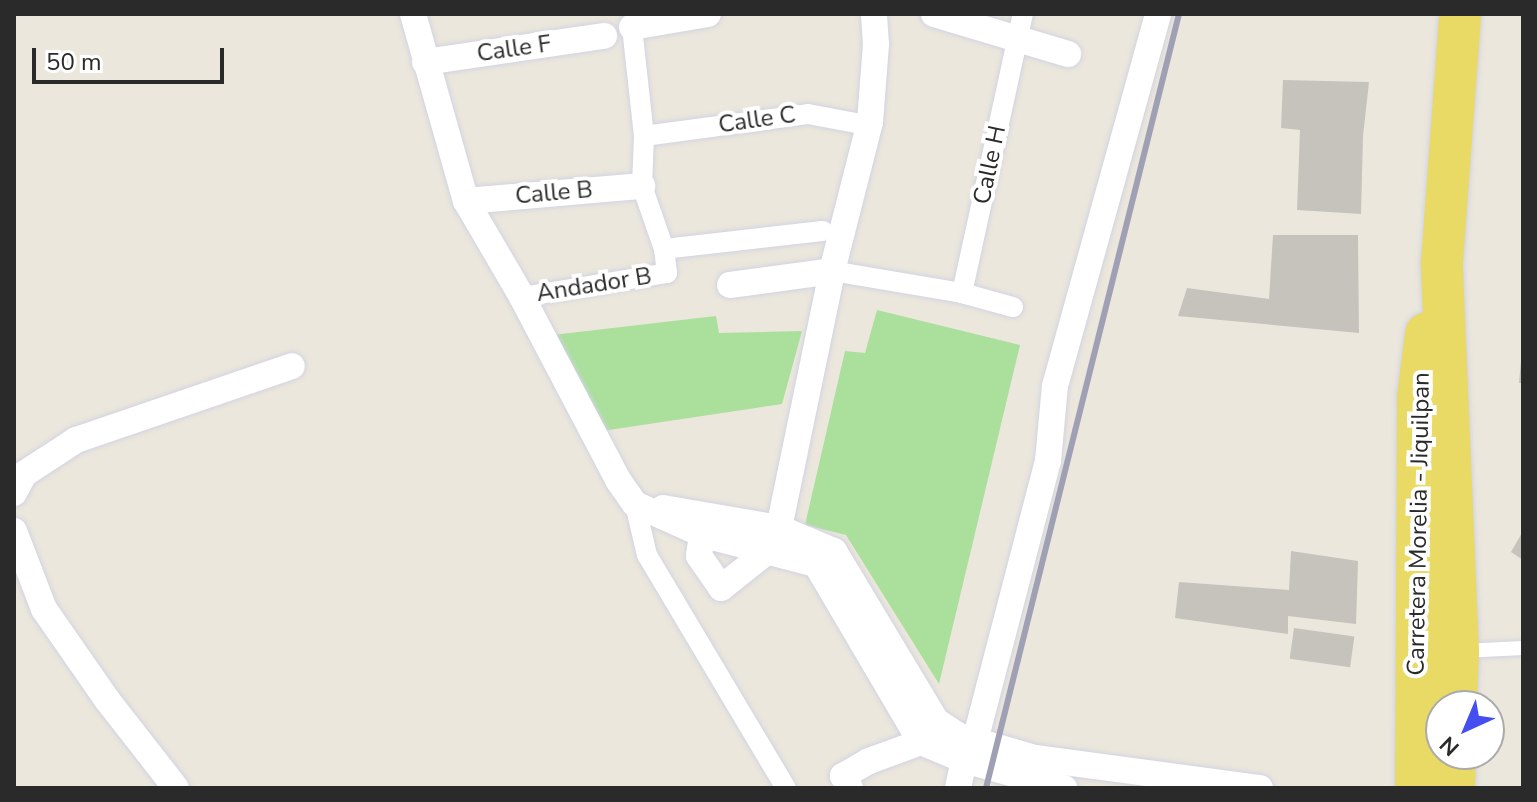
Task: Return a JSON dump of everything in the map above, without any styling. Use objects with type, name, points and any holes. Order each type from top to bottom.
[{"type":"main road","name":"Carretera Morelia - Jiquilpan","points":[[1457,690],[1458,651],[1442,262],[1460,14]]},
{"type":"main road","name":"Carretera Morelia - Jiquilpan","points":[[1418,788],[1418,397],[1426,334],[1442,262]]},
{"type":"main road","points":[[1450,690],[1458,651]]},
{"type":"main road","points":[[1418,788],[1425,769]]},
{"type":"street","points":[[413,14],[466,201],[522,297],[618,480],[635,504],[647,555],[786,788]]},
{"type":"street","points":[[708,14],[661,19],[632,27],[644,136],[642,186],[664,249],[823,231]]},
{"type":"street","points":[[705,524],[699,556],[721,588],[774,539],[832,271],[870,122],[876,44],[874,14]]},
{"type":"street","points":[[876,44],[889,14]]},
{"type":"street","points":[[934,14],[1020,26],[1068,54]]},
{"type":"street","points":[[958,788],[1048,461],[1055,386],[1158,14]]},
{"type":"street","name":"Calle H","points":[[962,293],[1020,26]]},
{"type":"street","name":"Calle F","points":[[425,62],[604,36]]},
{"type":"street","name":"Calle C","points":[[644,136],[808,114],[861,124],[870,122]]},
{"type":"street","name":"Calle B","points":[[466,201],[642,186]]},
{"type":"street","name":"Andador B","points":[[522,297],[667,273],[664,249]]},
{"type":"street","points":[[730,285],[832,271],[962,293],[1013,307]]},
{"type":"street","points":[[14,493],[24,474],[76,440],[292,366]]},
{"type":"street","points":[[635,504],[774,539],[816,564],[928,732],[1064,788]]},
{"type":"street","points":[[14,531],[44,609],[108,701],[176,788]]},
{"type":"street","points":[[850,788],[843,776],[928,732]]},
{"type":"street","points":[[970,751],[1260,788]]},
{"type":"lane","points":[[1458,651],[1523,648]]},
{"type":"green space","points":[[877,310],[1020,345],[939,684],[846,535],[805,525],[845,351],[865,353]]},
{"type":"green space","points":[[716,316],[719,333],[802,331],[782,404],[602,431],[544,336]]},
{"type":"building","points":[[1283,80],[1369,82],[1363,136],[1361,214],[1297,210],[1300,130],[1281,128]]},
{"type":"building","points":[[1273,235],[1358,235],[1359,333],[1178,316],[1187,288],[1269,299]]},
{"type":"building","points":[[1521,361],[1523,383],[1519,383]]},
{"type":"building","points":[[1523,531],[1523,560],[1511,552]]},
{"type":"building","points":[[1291,551],[1358,561],[1356,624],[1288,616],[1288,634],[1175,618],[1179,582],[1289,590]]},
{"type":"building","points":[[1294,628],[1354,636],[1350,667],[1290,659]]},
{"type":"railway","points":[[986,788],[1179,14]]}]
